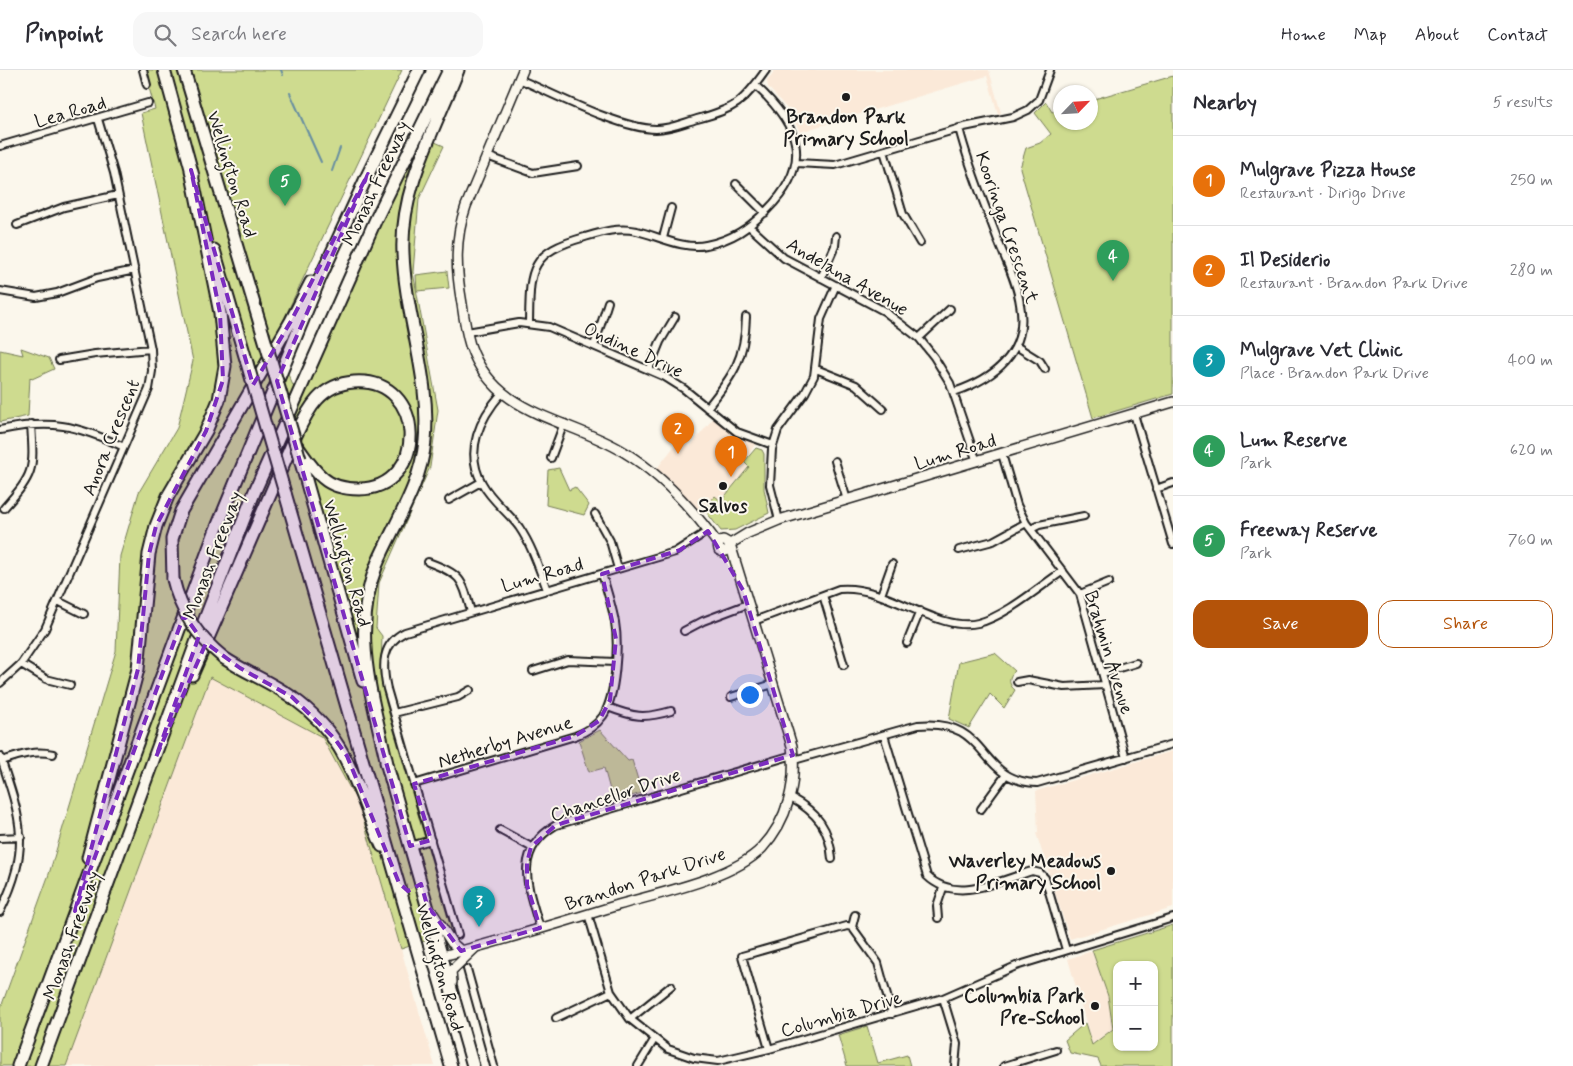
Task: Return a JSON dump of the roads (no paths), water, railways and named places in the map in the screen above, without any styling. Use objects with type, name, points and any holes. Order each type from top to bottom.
[{"type":"highway","name":"Wellington Road","points":[[164,70],[191,170],[451,1066]]},
{"type":"highway","name":"Wellington Road","points":[[184,70],[295,442],[301,456],[473,1066]]},
{"type":"highway","name":"Monash Freeway","points":[[18,1066],[215,532],[321,276],[419,70]]},
{"type":"highway","name":"Monash Freeway","points":[[41,1066],[254,493],[376,219],[449,70]]},
{"type":"highway","points":[[388,768],[363,638],[365,613],[372,581],[411,490],[420,464],[425,441],[424,392],[406,284],[403,224],[409,193],[458,70]]},
{"type":"highway","points":[[75,911],[138,669],[149,554],[156,526],[168,496],[206,431],[219,400],[224,373],[224,346],[220,313],[191,170]]},
{"type":"highway","points":[[368,174],[291,322],[181,511],[172,538],[173,579],[177,596],[191,624],[204,641],[224,658],[292,697],[309,710],[335,739],[346,756],[376,833],[403,889],[411,890],[416,881],[417,869]]},
{"type":"highway","points":[[156,757],[282,467],[312,405],[332,387],[345,382],[364,382],[393,394],[404,407],[409,421],[411,442],[407,456],[393,475],[377,486],[349,489],[332,484],[313,469],[301,456]]},
{"type":"highway","points":[[421,962],[442,956]]},
{"type":"street","points":[[142,70],[147,85]]},
{"type":"street","points":[[523,70],[463,213],[457,244],[457,269],[467,332],[481,368],[502,393],[528,411],[564,423],[610,444],[648,468],[685,503],[708,531],[724,544]]},
{"type":"street","points":[[519,79],[622,122],[654,129],[672,126],[730,109],[744,99],[766,70]]},
{"type":"street","points":[[796,163],[830,165],[959,128],[1000,121],[1028,110],[1036,104],[1044,92],[1050,70]]},
{"type":"street","points":[[529,323],[532,274],[538,262],[548,251],[567,242],[611,230],[631,230],[689,246],[702,246],[734,237],[750,227],[765,212],[786,188],[796,163],[795,140],[788,122],[780,109],[756,85]]},
{"type":"street","name":"Lea Road","points":[[0,146],[148,103]]},
{"type":"street","name":"Anora Crescent","points":[[0,683],[21,664],[45,630],[149,389],[152,371],[151,349],[118,194],[98,119]]},
{"type":"street","name":"Kooringa Crescent","points":[[954,392],[990,376],[1004,364],[1016,346],[1021,327],[1020,300],[959,128]]},
{"type":"street","points":[[884,151],[903,214],[920,243]]},
{"type":"street","points":[[486,156],[533,173],[578,166]]},
{"type":"street","points":[[736,184],[765,212]]},
{"type":"street","points":[[17,225],[64,207],[118,194]]},
{"type":"street","points":[[663,238],[671,208]]},
{"type":"street","name":"Andelana Avenue","points":[[750,227],[784,258],[890,314],[919,338],[938,363],[954,392],[976,462]]},
{"type":"street","points":[[821,278],[835,246],[836,236]]},
{"type":"street","points":[[0,291],[36,297],[57,293],[97,278],[135,270]]},
{"type":"street","points":[[779,520],[770,485],[773,445],[778,430],[805,393],[816,369],[821,319],[836,285]]},
{"type":"street","points":[[594,346],[608,302]]},
{"type":"street","points":[[919,338],[950,309]]},
{"type":"street","points":[[649,369],[660,342],[675,317]]},
{"type":"street","points":[[707,408],[730,380],[738,364],[744,344],[746,317]]},
{"type":"street","name":"Ondine Drive","points":[[467,332],[529,323],[549,327],[649,369],[679,385],[741,435],[773,445]]},
{"type":"street","points":[[1016,346],[1040,361],[1045,369]]},
{"type":"street","points":[[59,360],[95,354],[151,349]]},
{"type":"street","points":[[816,369],[856,385],[883,409]]},
{"type":"street","points":[[502,393],[486,411],[476,434],[475,456],[481,482],[523,534],[535,555],[547,590]]},
{"type":"street","name":"Lum Road","points":[[724,544],[779,520],[1173,402]]},
{"type":"street","points":[[1134,414],[1173,544]]},
{"type":"street","points":[[551,458],[564,423]]},
{"type":"street","points":[[0,430],[32,424],[89,430],[124,447]]},
{"type":"street","points":[[4,508],[30,476],[34,459],[32,424]]},
{"type":"street","name":"Brahmin Avenue","points":[[1002,454],[1017,505],[1026,522],[1080,594],[1126,758]]},
{"type":"street","points":[[835,461],[847,500]]},
{"type":"street","points":[[449,500],[481,482]]},
{"type":"street","points":[[1156,489],[1173,483]]},
{"type":"street","points":[[595,514],[610,541],[618,569]]},
{"type":"street","points":[[1031,530],[1047,523],[1084,516]]},
{"type":"street","points":[[959,550],[993,542],[1026,522]]},
{"type":"street","name":"Lum Road","points":[[394,713],[384,671],[387,648],[394,638],[405,632],[675,552],[708,531]]},
{"type":"street","name":"Brandon Park Drive","points":[[442,956],[588,914],[730,870],[762,848],[780,824],[791,798],[793,757],[754,621],[724,544]]},
{"type":"street","points":[[428,562],[452,572],[459,578],[471,612]]},
{"type":"street","points":[[881,595],[892,564]]},
{"type":"street","points":[[754,621],[847,588],[881,595],[955,623],[978,623],[1003,611],[1063,571]]},
{"type":"street","points":[[602,574],[615,620],[616,639],[615,662],[608,707],[629,715],[643,717],[671,711]]},
{"type":"street","points":[[1080,594],[1109,582]]},
{"type":"street","points":[[823,595],[844,665]]},
{"type":"street","points":[[58,601],[84,614]]},
{"type":"street","points":[[684,631],[703,621],[748,604]]},
{"type":"street","points":[[907,643],[920,611]]},
{"type":"street","points":[[533,671],[568,660],[615,662]]},
{"type":"street","points":[[1102,673],[1136,663]]},
{"type":"street","points":[[21,664],[46,679],[70,685]]},
{"type":"street","points":[[1018,682],[1028,680],[1064,687],[1105,684]]},
{"type":"street","points":[[731,697],[773,684]]},
{"type":"street","points":[[458,935],[394,713],[450,700],[470,690]]},
{"type":"street","name":"Netherby Avenue","points":[[414,784],[583,733],[599,721],[608,707]]},
{"type":"street","name":"Chancellor Drive","points":[[531,848],[547,830],[556,825],[793,757],[927,724],[936,723],[957,728],[970,737],[990,762],[1005,776],[1023,783],[1037,783],[1173,744]]},
{"type":"street","points":[[884,735],[923,869],[933,882],[943,888],[963,891],[1032,872],[1040,873],[1045,878],[1066,950]]},
{"type":"street","points":[[0,912],[17,871],[21,837],[18,817],[1,759],[39,751],[53,754]]},
{"type":"street","points":[[981,809],[1005,776]]},
{"type":"street","points":[[791,798],[811,810],[822,822],[831,842],[832,859]]},
{"type":"street","points":[[500,830],[531,848],[527,863],[527,885],[540,928]]},
{"type":"street","points":[[0,838],[21,837]]},
{"type":"street","points":[[410,846],[431,840]]},
{"type":"street","points":[[938,918],[936,906],[943,888]]},
{"type":"street","points":[[427,905],[452,944],[461,950]]},
{"type":"street","name":"Columbia Drive","points":[[588,914],[612,992],[630,1019],[654,1040],[680,1053],[718,1061],[769,1049],[943,998],[1007,969],[1173,918]]},
{"type":"street","points":[[852,927],[855,915]]},
{"type":"street","points":[[769,1049],[742,956],[847,926],[852,927],[878,963],[892,1014]]},
{"type":"street","points":[[452,990],[452,971],[457,963],[477,946]]},
{"type":"street","points":[[467,969],[494,1066]]},
{"type":"street","points":[[630,1019],[671,986]]},
{"type":"street","points":[[556,1018],[612,992]]},
{"type":"street","points":[[943,998],[957,1044],[955,1066]]},
{"type":"street","points":[[638,1066],[654,1040]]},
{"type":"street","points":[[1004,1066],[1056,1050]]},
{"type":"waterway","points":[[281,70],[283,75]]},
{"type":"waterway","points":[[290,93],[321,162]]},
{"type":"waterway","points":[[332,171],[340,148]]},
{"type":"place","name":"Brandon Park Primary School","points":[[846,97]]},
{"type":"place","name":"Freeway Reserve","points":[[285,206]]},
{"type":"place","name":"Lum Reserve","points":[[1113,281]]},
{"type":"place","name":"Il Desiderio","points":[[678,454]]},
{"type":"place","name":"Mulgrave Pizza House","points":[[731,477]]},
{"type":"place","name":"Salvos","points":[[723,486]]},
{"type":"place","name":"Waverley Meadows Primary School","points":[[1111,871]]},
{"type":"place","name":"Mulgrave Vet Clinic","points":[[479,927]]},
{"type":"place","name":"Columbia Park Pre-School","points":[[1095,1006]]}]
